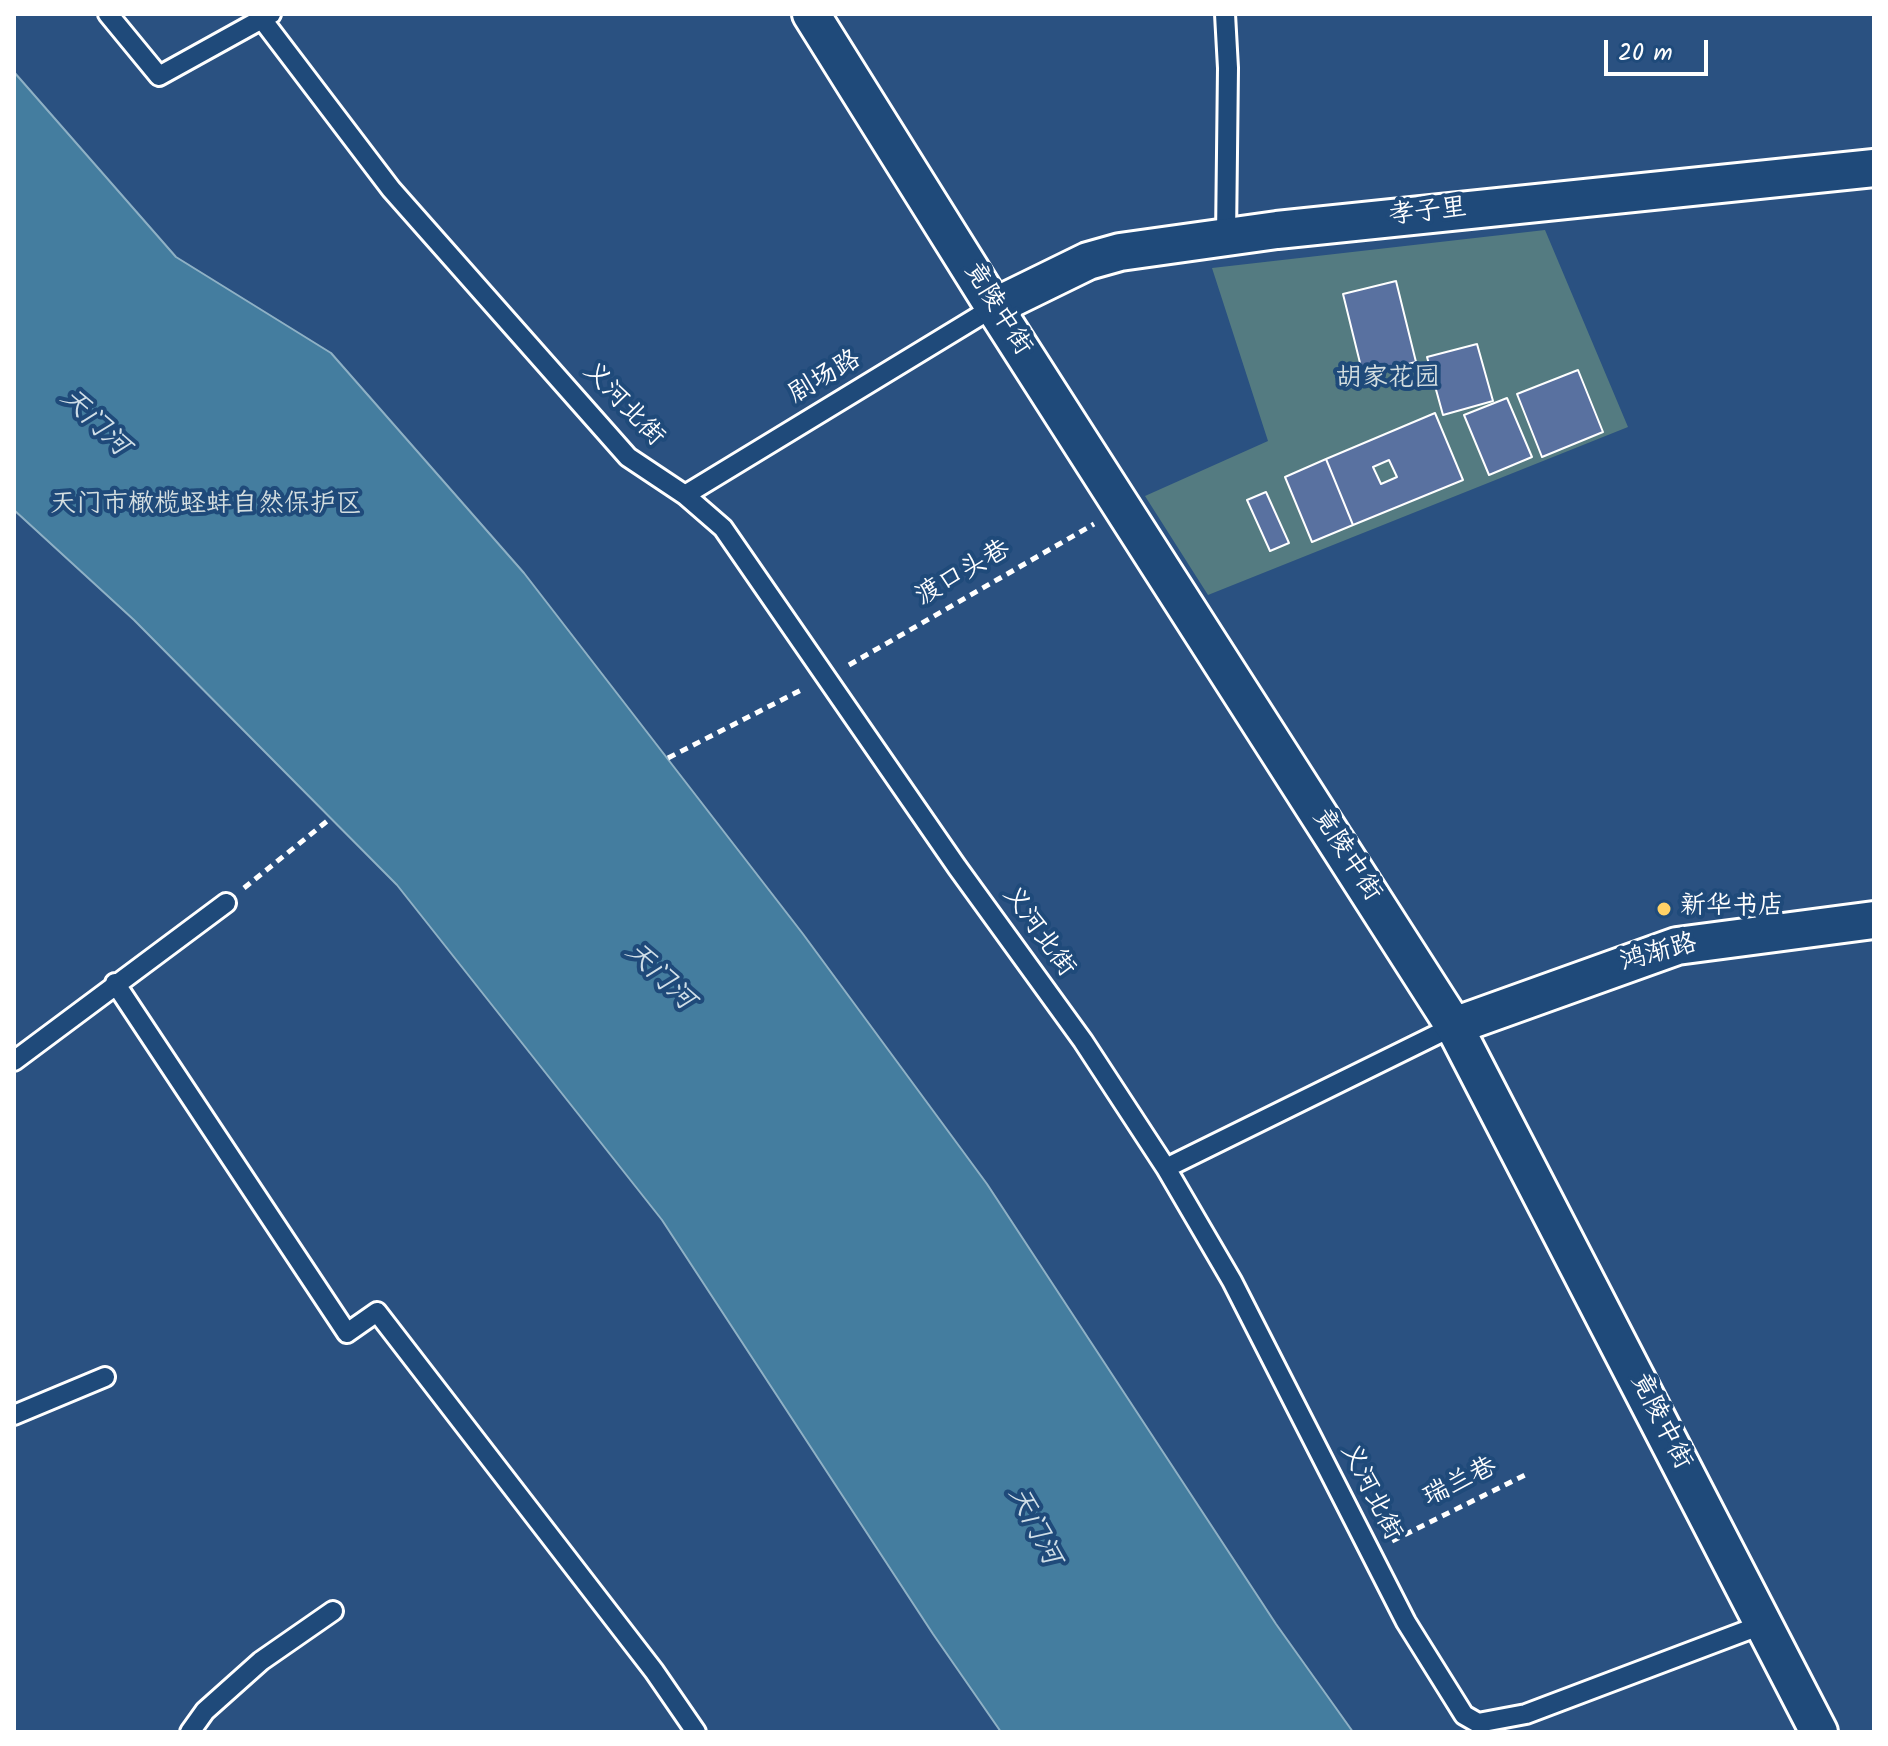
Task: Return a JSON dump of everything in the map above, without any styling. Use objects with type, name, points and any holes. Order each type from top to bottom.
[{"type":"street","name":"竟陵中街","points":[[811,14],[994,307],[1454,1026],[1819,1732]]},
{"type":"street","name":"孝子里","points":[[994,307],[1088,261],[1120,252],[1226,237],[1874,168]]},
{"type":"street","name":"鸿渐路","points":[[1454,1026],[1677,946],[1874,920]]},
{"type":"lane","points":[[108,14],[159,76],[264,16]]},
{"type":"lane","points":[[1225,14],[1228,68],[1226,237]]},
{"type":"lane","name":"义河北街","points":[[264,16],[391,189],[628,457],[685,495],[723,528],[957,867],[1083,1041],[1166,1168],[1232,1281],[1406,1622],[1464,1715],[1478,1723],[1526,1714],[1764,1624]]},
{"type":"lane","name":"剧场路","points":[[685,495],[994,307]]},
{"type":"lane","points":[[14,1061],[226,903]]},
{"type":"lane","points":[[115,983],[347,1333],[377,1312],[654,1671],[696,1732]]},
{"type":"lane","points":[[1166,1168],[1454,1026]]},
{"type":"lane","points":[[14,1415],[105,1377]]},
{"type":"lane","points":[[190,1732],[205,1711],[261,1661],[333,1611]]},
{"type":"path","name":"渡口头巷","points":[[668,758],[826,678],[1122,508]]},
{"type":"path","points":[[226,903],[331,818]]},
{"type":"path","name":"瑞兰巷","points":[[1370,1552],[1527,1474]]},
{"type":"green space","name":"胡家花园","points":[[1545,230],[1628,427],[1208,595],[1145,496],[1268,441],[1212,268]]},
{"type":"water","name":"天门市橄榄蛏蚌自然保护区","points":[[14,72],[176,257],[331,353],[524,573],[803,934],[987,1184],[1276,1624],[1353,1732],[1001,1732],[933,1634],[662,1220],[397,885],[134,620],[14,510]]},
{"type":"building","points":[[1396,281],[1416,362],[1363,375],[1343,294]]},
{"type":"building","points":[[1477,344],[1493,401],[1443,415],[1427,357]]},
{"type":"building","points":[[1578,370],[1603,432],[1542,457],[1517,394]]},
{"type":"building","points":[[1507,398],[1532,457],[1489,475],[1464,415]]},
{"type":"building","points":[[1435,413],[1463,480],[1353,525],[1326,459]],"holes":[[[1389,460],[1397,477],[1381,484],[1373,467]]]},
{"type":"building","points":[[1326,459],[1353,525],[1312,542],[1285,477]]},
{"type":"building","points":[[1266,492],[1289,543],[1270,551],[1247,500]]},
{"type":"place","name":"新华书店","points":[[1664,909]]},
{"type":"water label","name":"天门河","points":[[93,424]]},
{"type":"water label","name":"天门河","points":[[658,978]]},
{"type":"water label","name":"天门河","points":[[1032,1527]]}]
